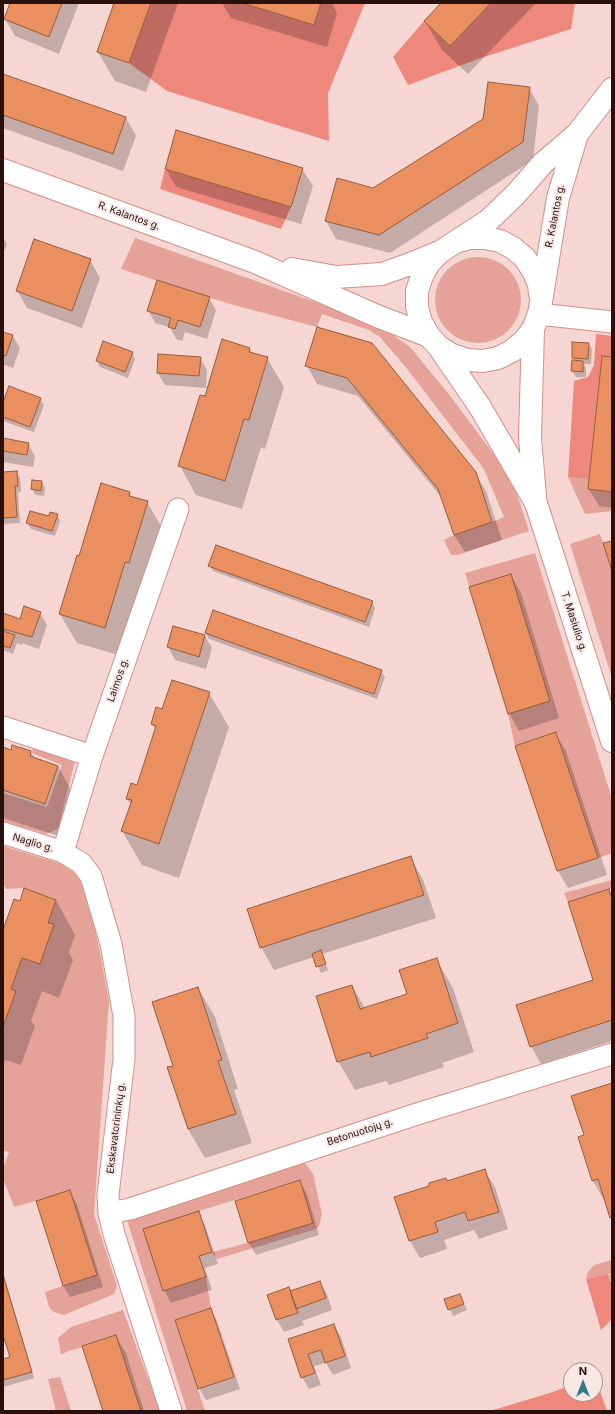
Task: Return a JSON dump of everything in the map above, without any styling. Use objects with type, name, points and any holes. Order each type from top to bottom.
[{"type":"main road","name":"R. Kalantos g.","points":[[434,341],[421,322],[418,307],[418,291],[422,276],[429,263],[448,247],[490,220],[516,194],[543,163],[577,134],[612,89]]},
{"type":"main road","name":"R. Kalantos g.","points":[[3,170],[255,262],[434,341],[452,355],[467,360],[483,361],[498,358],[512,351],[524,342],[538,314],[558,198],[577,134]]},
{"type":"main road","name":"R. Kalantos g.","points":[[255,262],[336,277],[382,274],[410,264],[470,238],[485,238],[500,242],[513,248],[525,258],[533,270],[539,284],[538,314]]},
{"type":"main road","name":"T. Masiulio g.","points":[[538,314],[530,438],[536,503],[612,741]]},
{"type":"main road","name":"T. Masiulio g.","points":[[434,341],[480,407],[536,503]]},
{"type":"street","points":[[538,314],[612,322]]},
{"type":"street","name":"Laimos g.","points":[[63,852],[92,756],[178,509]]},
{"type":"street","points":[[3,727],[92,756]]},
{"type":"street","name":"Naglio g.","points":[[3,833],[63,852]]},
{"type":"street","name":"Ekskavatorininkų g.","points":[[63,852],[81,863],[91,876],[111,944],[124,1016],[124,1059],[108,1195],[109,1213],[114,1234],[171,1411]]},
{"type":"street","name":"Betonuotojų g.","points":[[109,1213],[130,1209],[417,1114],[612,1054]]},
{"type":"shaded area","points":[[151,3],[242,3],[314,25],[321,3],[365,3],[328,93],[329,141],[167,91],[129,63]]},
{"type":"shaded area","points":[[491,3],[575,3],[571,29],[478,59],[408,85],[393,57],[424,21],[450,46]]},
{"type":"shaded area","points":[[165,169],[291,207],[281,229],[160,189]]},
{"type":"shaded area","points":[[135,238],[360,318],[387,331],[410,347],[451,397],[498,460],[517,494],[529,531],[458,555],[451,555],[444,540],[504,517],[484,469],[404,365],[380,337],[369,330],[322,314],[317,327],[230,304],[121,269]]},
{"type":"shaded area","points":[[478,257],[494,260],[502,264],[514,276],[518,284],[521,300],[518,316],[514,324],[502,336],[494,340],[478,343],[462,340],[454,336],[442,324],[438,316],[435,300],[438,284],[442,276],[454,264],[462,260]]},
{"type":"shaded area","points":[[596,334],[612,336],[612,357],[602,356],[589,479],[568,477],[574,381],[588,377],[594,365]]},
{"type":"shaded area","points":[[568,477],[589,479],[612,492],[612,511],[585,514]]},
{"type":"shaded area","points":[[600,534],[612,571],[612,678],[570,544]]},
{"type":"shaded area","points":[[535,553],[612,799],[612,853],[598,858],[557,733],[515,746],[508,714],[465,573]]},
{"type":"shaded area","points":[[34,744],[75,761],[58,829],[46,834],[3,821],[3,793],[47,807],[62,765],[32,753]]},
{"type":"shaded area","points":[[3,846],[62,864],[77,875],[90,900],[109,1001],[94,1214],[117,1286],[114,1294],[64,1315],[54,1312],[49,1307],[45,1292],[97,1274],[70,1191],[14,1207],[3,1178],[3,1169],[9,1152],[3,1150],[3,1027],[11,989],[22,958],[40,964],[53,924],[48,923],[56,900],[24,888],[6,889],[3,882]]},
{"type":"shaded area","points":[[612,880],[612,888],[568,902],[564,893]]},
{"type":"shaded area","points":[[299,1162],[306,1164],[313,1174],[322,1214],[319,1226],[316,1229],[217,1259],[212,1252],[248,1243],[313,1223],[300,1180],[199,1211],[163,1291],[206,1277],[211,1308],[175,1320],[205,1411],[187,1411],[127,1220]]},
{"type":"shaded area","points":[[612,1260],[612,1273],[586,1279],[588,1272],[594,1265]]},
{"type":"shaded area","points":[[608,1274],[612,1286],[612,1319],[601,1330],[586,1279]]},
{"type":"shaded area","points":[[123,1310],[160,1411],[141,1411],[116,1335],[61,1354],[58,1338],[71,1327]]},
{"type":"shaded area","points":[[60,1377],[71,1411],[56,1411],[48,1379]]},
{"type":"shaded area","points":[[563,1388],[563,1402],[603,1402],[603,1400],[607,1411],[490,1411]]},
{"type":"building","points":[[10,3],[62,3],[49,37],[4,19]]},
{"type":"building","points":[[114,3],[151,3],[129,63],[97,52]]},
{"type":"building","points":[[242,3],[321,3],[314,25]]},
{"type":"building","points":[[441,3],[491,3],[450,46],[424,21]]},
{"type":"building","points":[[3,74],[126,117],[113,154],[3,115]]},
{"type":"building","points":[[488,82],[530,87],[523,142],[379,235],[325,221],[337,178],[373,188],[483,119]]},
{"type":"building","points":[[176,130],[303,168],[291,207],[165,169]]},
{"type":"building","points":[[34,239],[91,259],[72,311],[16,291]]},
{"type":"building","points":[[157,280],[210,297],[200,327],[178,320],[175,329],[168,327],[171,318],[147,311]]},
{"type":"building","points":[[317,327],[372,343],[476,472],[492,522],[454,535],[438,489],[347,378],[305,366]]},
{"type":"building","points":[[3,332],[13,335],[6,356],[3,355]]},
{"type":"building","points":[[222,339],[250,348],[249,352],[268,357],[249,420],[244,419],[225,481],[178,466],[200,395],[205,396]]},
{"type":"building","points":[[103,341],[133,352],[125,372],[96,361]]},
{"type":"building","points":[[572,342],[589,343],[588,359],[572,358]]},
{"type":"building","points":[[158,354],[201,357],[199,376],[157,373]]},
{"type":"building","points":[[602,356],[612,357],[612,492],[588,489]]},
{"type":"building","points":[[572,360],[583,361],[583,372],[571,371]]},
{"type":"building","points":[[9,386],[41,398],[30,427],[3,417],[3,402]]},
{"type":"building","points":[[3,438],[29,443],[27,455],[3,451]]},
{"type":"building","points":[[17,471],[18,486],[15,486],[17,517],[3,518],[3,472]]},
{"type":"building","points":[[32,480],[42,481],[41,491],[31,489]]},
{"type":"building","points":[[101,483],[130,492],[129,496],[148,501],[129,563],[125,562],[105,628],[59,614],[77,555],[79,556]]},
{"type":"building","points":[[30,511],[49,516],[50,512],[58,514],[52,531],[26,523]]},
{"type":"building","points":[[612,541],[612,571],[603,543]]},
{"type":"building","points":[[216,545],[373,601],[365,622],[208,566]]},
{"type":"building","points":[[511,574],[550,701],[508,714],[469,587]]},
{"type":"building","points":[[24,606],[41,612],[32,637],[3,629],[3,613],[20,619]]},
{"type":"building","points":[[213,610],[382,670],[374,694],[205,633]]},
{"type":"building","points":[[173,626],[205,635],[199,657],[167,647]]},
{"type":"building","points":[[3,631],[15,635],[10,648],[3,646]]},
{"type":"building","points":[[172,680],[210,692],[159,844],[121,831],[132,800],[126,799],[131,783],[137,785],[156,726],[151,724],[156,707],[162,709]]},
{"type":"building","points":[[556,732],[598,858],[557,871],[515,746]]},
{"type":"building","points":[[12,745],[31,751],[30,756],[58,766],[45,804],[3,790],[3,747],[11,750]]},
{"type":"building","points":[[411,856],[424,895],[260,948],[247,909]]},
{"type":"building","points":[[24,888],[56,900],[48,923],[54,924],[40,964],[22,958],[11,989],[16,991],[3,1027],[3,930],[14,899],[20,901]]},
{"type":"building","points":[[609,889],[612,899],[612,1020],[530,1047],[516,1005],[593,980],[568,902]]},
{"type":"building","points":[[321,950],[326,964],[316,967],[312,954]]},
{"type":"building","points":[[437,958],[458,1023],[426,1034],[428,1038],[371,1057],[370,1052],[337,1062],[316,996],[352,985],[360,1009],[407,994],[399,970]]},
{"type":"building","points":[[198,987],[222,1060],[218,1061],[236,1114],[188,1129],[167,1067],[173,1066],[152,1002]]},
{"type":"building","points":[[612,1083],[612,1217],[610,1218],[598,1179],[592,1181],[578,1137],[584,1135],[571,1096]]},
{"type":"building","points":[[485,1169],[499,1212],[468,1221],[465,1212],[435,1222],[438,1232],[409,1241],[394,1197],[429,1186],[429,1183],[446,1178],[447,1181]]},
{"type":"building","points":[[300,1180],[313,1223],[248,1243],[235,1201]]},
{"type":"building","points":[[70,1190],[97,1275],[63,1286],[36,1201]]},
{"type":"building","points":[[199,1211],[212,1252],[199,1256],[206,1277],[163,1291],[143,1229]]},
{"type":"building","points":[[3,1275],[32,1372],[3,1380],[3,1359],[10,1357],[3,1335]]},
{"type":"building","points":[[320,1281],[326,1298],[296,1309],[290,1291]]},
{"type":"building","points":[[289,1287],[298,1313],[276,1320],[267,1295]]},
{"type":"building","points":[[460,1294],[464,1304],[448,1310],[444,1299]]},
{"type":"building","points":[[211,1308],[234,1377],[198,1389],[175,1320]]},
{"type":"building","points":[[334,1324],[345,1356],[325,1363],[321,1350],[308,1354],[315,1373],[301,1378],[288,1339]]},
{"type":"building","points":[[116,1335],[141,1411],[103,1411],[82,1346]]}]
